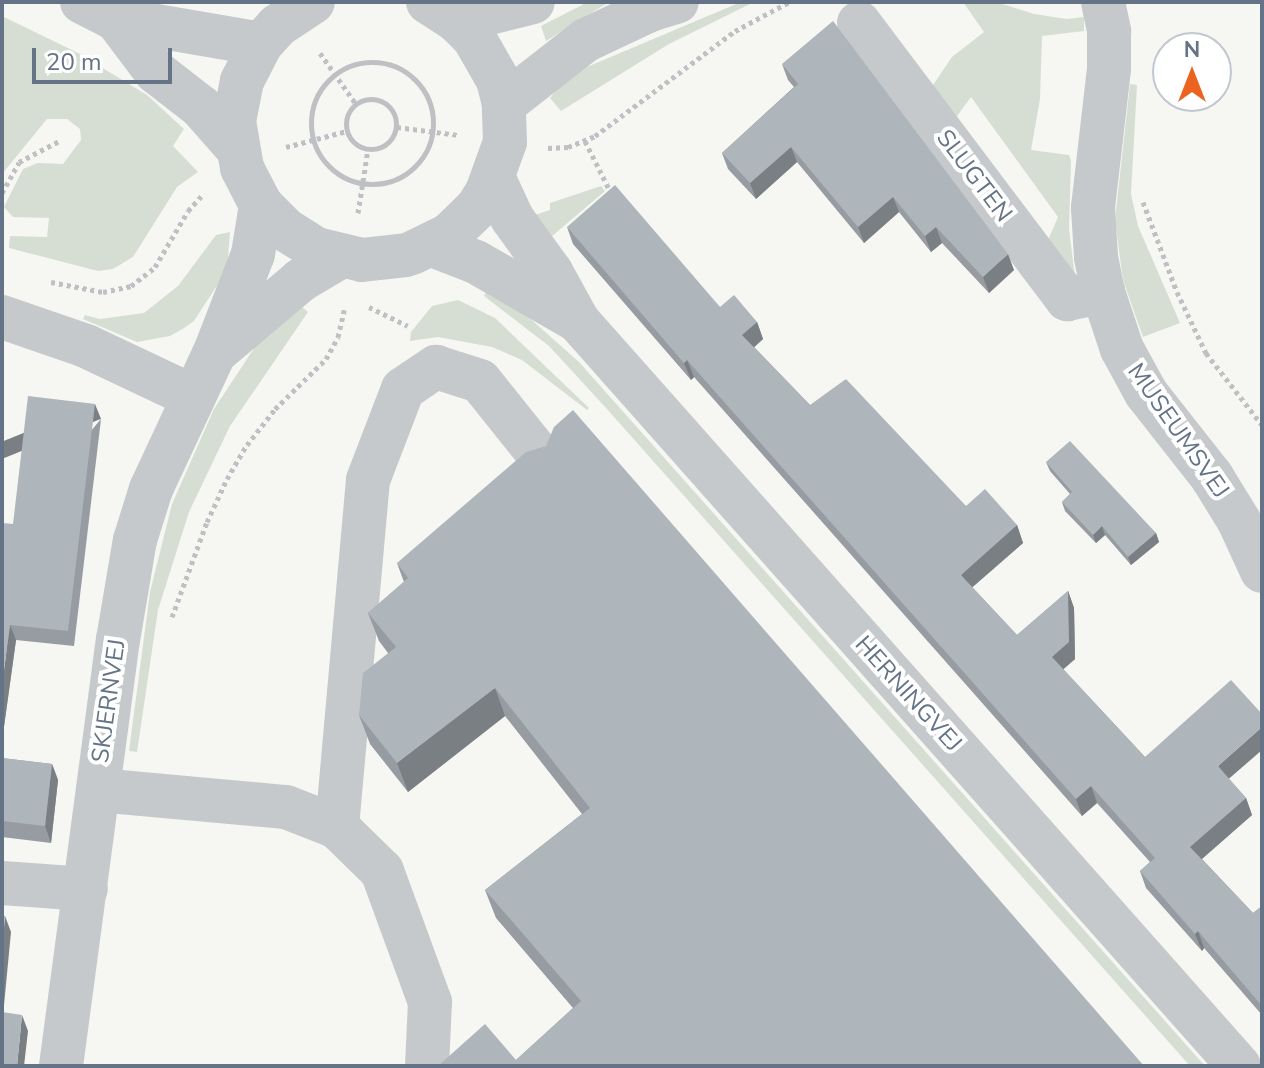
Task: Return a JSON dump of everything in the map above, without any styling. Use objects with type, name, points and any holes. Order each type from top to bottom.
[{"type":"street","points":[[313,2],[277,26],[261,44],[242,81],[242,168],[261,205],[286,230],[362,260],[419,250],[464,222],[493,189],[505,142],[504,104],[488,58],[442,11]]},
{"type":"street","points":[[442,11],[533,2]]},
{"type":"street","name":"MUSEUMSVEJ","points":[[1103,2],[1109,31],[1109,69],[1093,208],[1096,257],[1103,292],[1122,349],[1146,393],[1212,477],[1239,521],[1262,571]]},
{"type":"street","points":[[504,104],[586,40],[665,5]]},
{"type":"street","points":[[99,10],[261,44]]},
{"type":"street","points":[[99,10],[156,72],[242,136]]},
{"type":"street","name":"SLUGTEN","points":[[859,23],[1067,299],[1103,292]]},
{"type":"street","name":"HERNINGVEJ","points":[[493,189],[551,272],[578,321],[1239,1066]]},
{"type":"street","name":"SKJERNVEJ","points":[[61,1066],[135,540],[151,489],[215,352],[253,254],[261,205]]},
{"type":"street","name":"SKJERNVEJ","points":[[215,352],[331,250]]},
{"type":"street","name":"HERNINGVEJ","points":[[419,250],[476,262],[578,321]]},
{"type":"street","points":[[2,317],[86,346],[192,396]]},
{"type":"street","points":[[337,827],[368,480],[403,389],[436,367],[480,381],[540,456]]},
{"type":"street","points":[[98,790],[286,807],[337,827],[382,871],[430,1002],[427,1066]]},
{"type":"street","points":[[2,883],[86,889]]},
{"type":"path","points":[[541,148],[585,141],[735,31],[789,2]]},
{"type":"path","points":[[376,61],[403,70],[424,90],[433,117],[433,131],[423,157],[403,176],[376,184],[349,180],[326,163],[312,139],[313,102],[335,73],[348,66],[376,61]]},
{"type":"path","points":[[335,73],[356,104]]},
{"type":"path","points":[[369,98],[384,102],[394,112],[397,127],[387,144],[368,149],[355,143],[347,131],[347,116],[356,104],[369,98]]},
{"type":"path","points":[[397,127],[468,137]]},
{"type":"path","points":[[242,136],[312,139],[347,131]]},
{"type":"path","points":[[2,193],[19,162],[61,140]]},
{"type":"path","points":[[585,141],[611,193]]},
{"type":"path","points":[[331,250],[362,183],[368,149]]},
{"type":"path","points":[[37,278],[103,292],[131,286],[155,267],[188,211],[209,189]]},
{"type":"path","points":[[1140,194],[1171,279],[1206,353],[1262,425]]},
{"type":"path","points":[[169,630],[207,522],[227,479],[247,445],[275,409],[326,359],[338,337],[346,303]]},
{"type":"path","points":[[365,306],[408,326]]},
{"type":"shaded area","points":[[588,2],[609,2],[546,41],[541,26]]},
{"type":"shaded area","points":[[741,2],[754,2],[669,44],[561,111],[550,98],[561,84],[587,67]]},
{"type":"shaded area","points":[[963,2],[996,2],[1034,14],[1067,19],[1084,17],[1084,31],[1042,36],[1040,99],[1031,150],[1069,155],[1069,229],[1075,277],[1045,247],[1058,217],[971,97],[952,123],[927,94],[952,57],[984,32]]},
{"type":"shaded area","points":[[2,16],[78,53],[147,95],[184,129],[173,146],[198,172],[177,187],[133,257],[113,269],[98,271],[9,248],[10,236],[47,237],[49,218],[13,217],[4,207],[23,169],[38,163],[63,164],[81,140],[80,129],[67,119],[47,119],[2,174]]},
{"type":"shaded area","points":[[1130,84],[1137,85],[1131,194],[1138,226],[1180,323],[1143,337],[1123,280],[1115,220]]},
{"type":"shaded area","points":[[601,186],[605,191],[544,243],[529,217],[550,210],[550,203]]},
{"type":"shaded area","points":[[230,232],[227,270],[194,321],[184,328],[170,336],[137,342],[83,319],[85,315],[100,319],[144,313],[178,286],[216,235]]},
{"type":"shaded area","points":[[487,290],[517,307],[579,362],[1205,1066],[1190,1066],[607,409],[549,346],[484,296]]},
{"type":"shaded area","points":[[458,300],[495,318],[589,408],[587,410],[522,360],[492,347],[438,337],[410,341],[411,332],[432,306]]},
{"type":"shaded area","points":[[295,301],[308,312],[230,426],[189,512],[158,610],[137,752],[129,751],[150,592],[172,504],[214,409],[272,321]]},
{"type":"building","points":[[833,21],[1008,254],[983,277],[936,227],[925,236],[893,197],[858,227],[791,147],[750,183],[722,153],[798,84],[782,64]]},
{"type":"building","points":[[615,185],[720,307],[734,295],[757,322],[742,335],[810,405],[846,379],[966,506],[985,489],[1017,525],[961,575],[1017,635],[1068,591],[1069,642],[1052,657],[1145,757],[1231,680],[1262,714],[1262,727],[1218,766],[1246,798],[1190,847],[1253,913],[1262,906],[1262,1006],[1198,931],[1195,934],[1140,871],[1155,858],[1091,786],[1076,799],[687,360],[684,363],[567,227]]},
{"type":"building","points":[[28,396],[95,404],[68,631],[10,625],[2,685],[2,523],[13,524]]},
{"type":"building","points":[[573,410],[1144,1066],[438,1066],[485,1024],[516,1060],[581,1001],[485,890],[590,808],[495,688],[397,763],[359,715],[363,673],[396,647],[368,613],[408,578],[397,563],[526,452],[546,446],[554,427]]},
{"type":"building","points":[[1070,441],[1156,533],[1128,557],[1102,526],[1093,535],[1062,502],[1072,492],[1046,462]]},
{"type":"building","points":[[2,758],[52,764],[45,826],[2,821]]},
{"type":"building","points":[[2,915],[5,916],[2,948]]},
{"type":"building","points":[[2,1012],[22,1015],[17,1066],[2,1066]]}]
